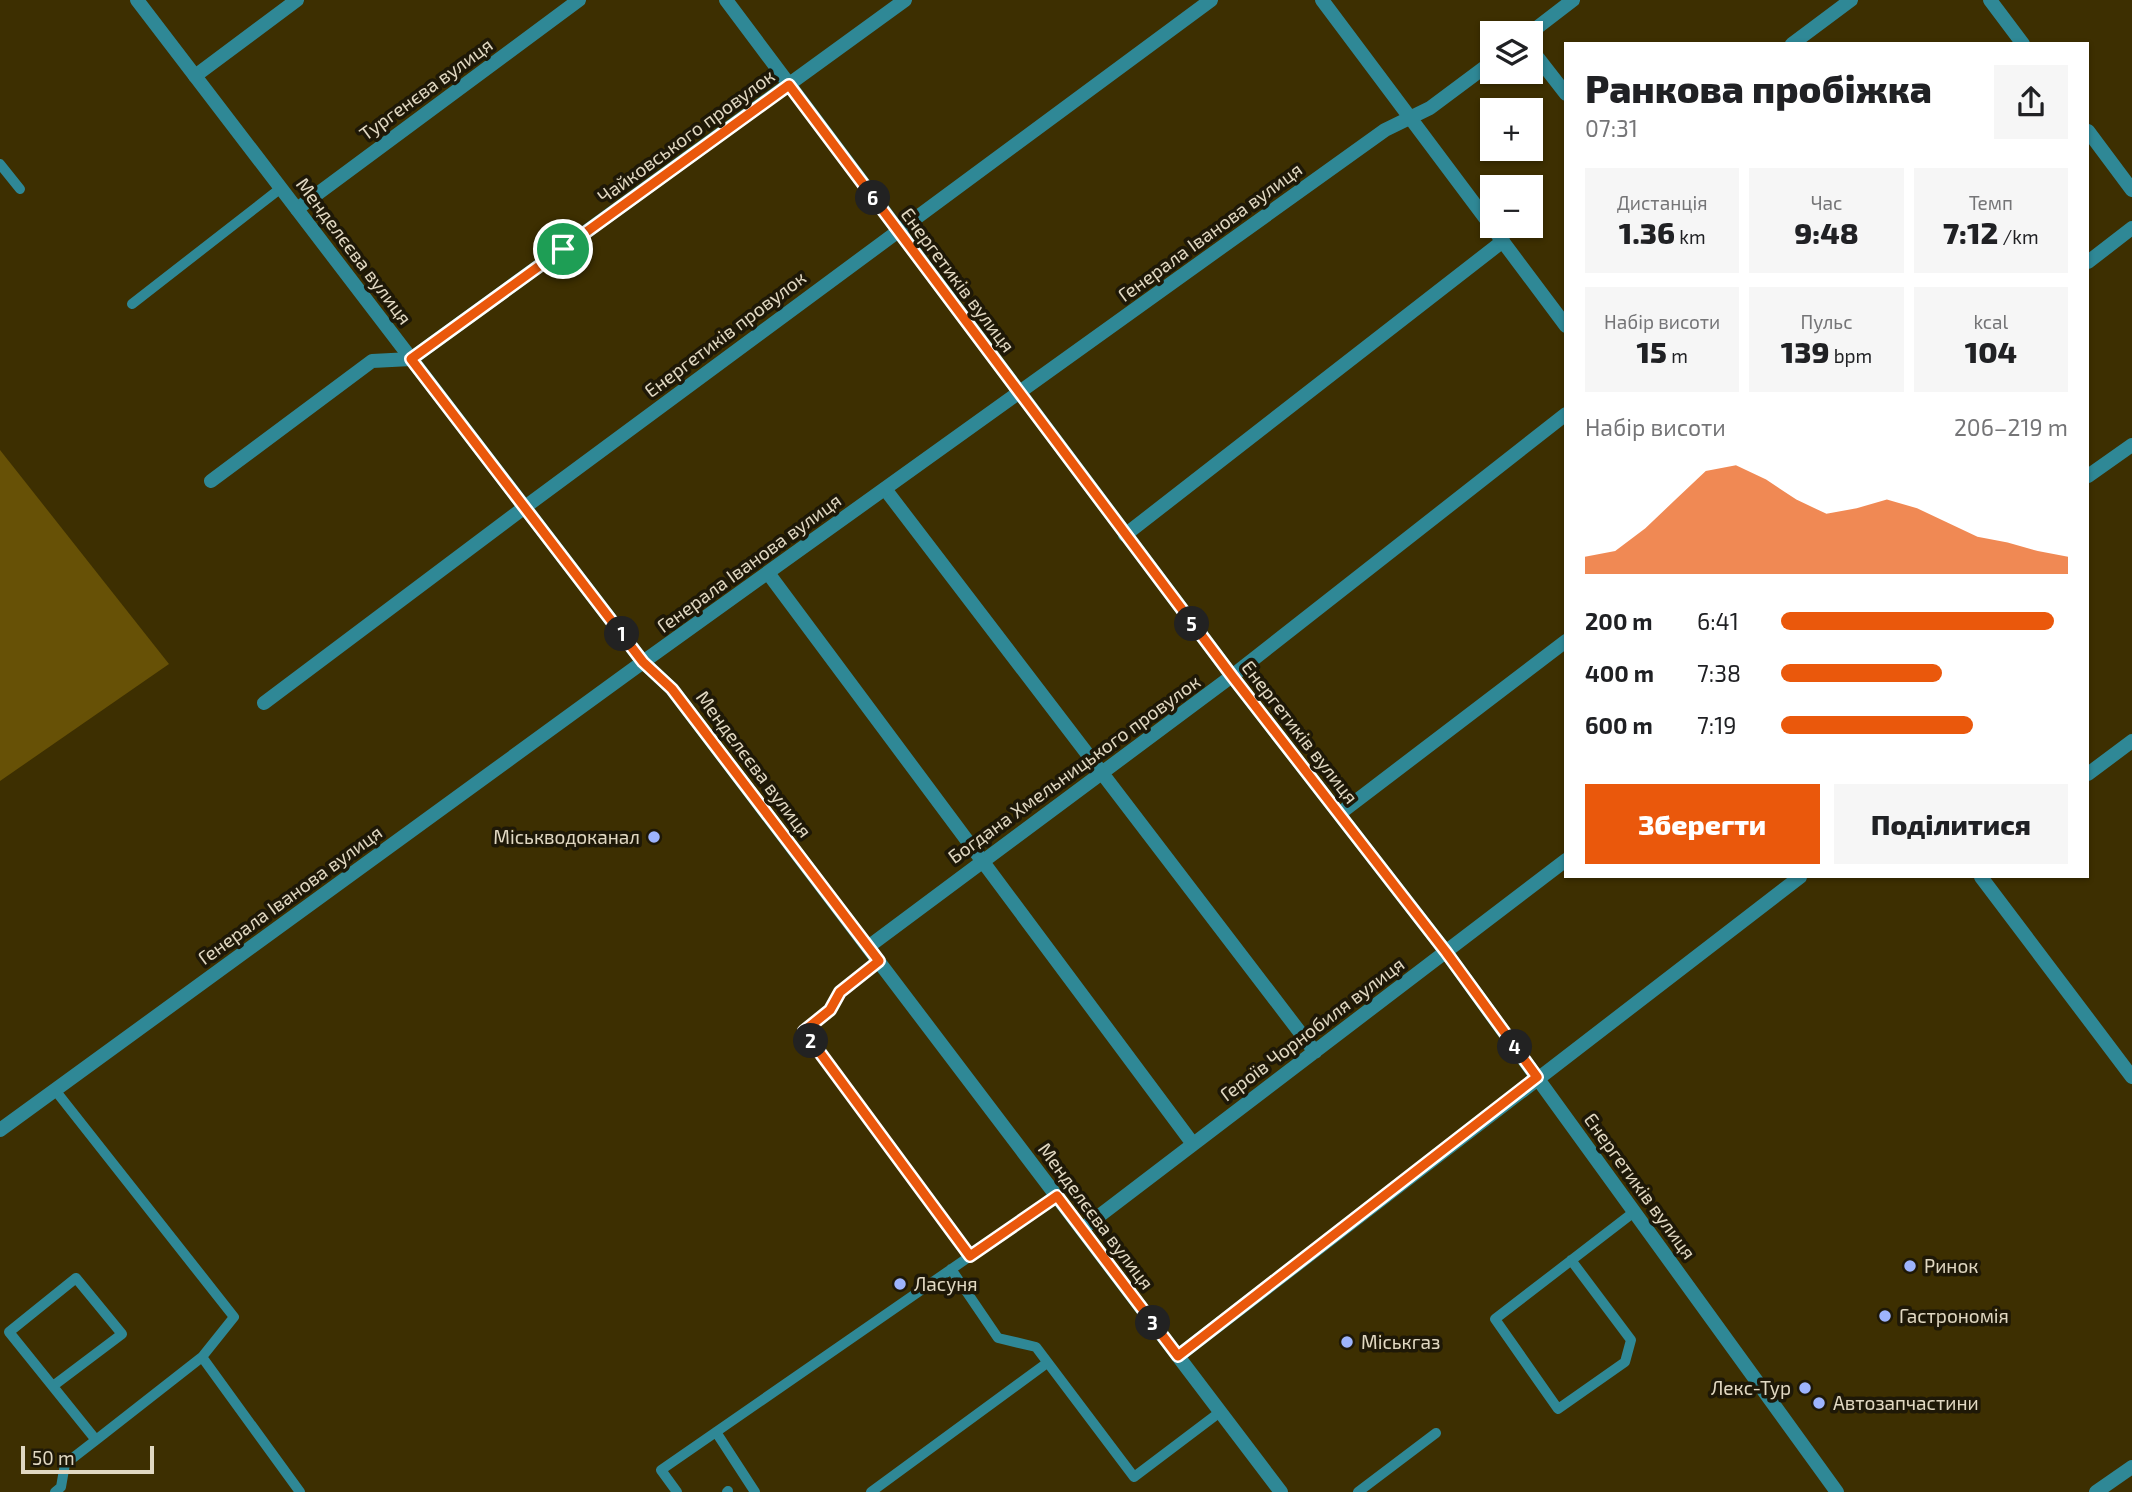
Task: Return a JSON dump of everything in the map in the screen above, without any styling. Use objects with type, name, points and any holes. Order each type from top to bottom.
[{"type":"street","name":"Менделєєва вулиця","points":[[137,0],[643,662],[672,689],[1281,1492]]},
{"type":"street","points":[[195,76],[297,0]]},
{"type":"street","name":"Тургенєва вулиця","points":[[297,209],[579,0]]},
{"type":"street","name":"Енергетиків вулиця","points":[[726,0],[1125,535],[1446,952],[1837,1492]]},
{"type":"street","name":"Чайковського провулок","points":[[411,359],[905,0]]},
{"type":"street","name":"Енергетиків провулок","points":[[264,703],[897,230],[1211,0]]},
{"type":"street","points":[[1322,0],[1564,323]]},
{"type":"street","points":[[1543,23],[1573,0]]},
{"type":"street","points":[[1796,42],[1851,0]]},
{"type":"street","points":[[1990,0],[2022,42]]},
{"type":"street","points":[[1543,64],[1564,91]]},
{"type":"street","name":"Генерала Іванова вулиця","points":[[0,1130],[643,662],[1385,130],[1430,107],[1480,70]]},
{"type":"street","points":[[2089,132],[2132,190]]},
{"type":"street","points":[[2089,261],[2132,228]]},
{"type":"street","points":[[1125,535],[1503,241]]},
{"type":"street","points":[[211,481],[372,361],[411,359]]},
{"type":"street","name":"Богдана Хмельницького провулок","points":[[868,947],[1232,676],[1564,416]]},
{"type":"street","points":[[2089,476],[2132,445]]},
{"type":"street","points":[[885,489],[1315,1052]]},
{"type":"street","points":[[768,573],[1194,1144]]},
{"type":"street","points":[[1339,814],[1564,643]]},
{"type":"street","points":[[2089,773],[2132,741]]},
{"type":"street","name":"Героїв Чорнобиля вулиця","points":[[1082,1229],[1564,862]]},
{"type":"street","points":[[1178,1356],[1799,878]]},
{"type":"street","points":[[1982,878],[2132,1077]]},
{"type":"street","points":[[2096,1492],[2132,1466]]},
{"type":"lane","points":[[0,164],[20,189]]},
{"type":"lane","points":[[132,304],[281,188]]},
{"type":"lane","points":[[879,961],[840,992],[830,1010],[804,1031],[970,1256]]},
{"type":"lane","points":[[55,1090],[234,1317],[202,1357],[65,1464],[61,1487],[55,1492]]},
{"type":"lane","points":[[677,1492],[661,1471],[1057,1196]]},
{"type":"lane","points":[[1571,1260],[1631,1340],[1625,1362],[1558,1409],[1495,1319],[1571,1260],[1634,1212]]},
{"type":"lane","points":[[951,1269],[998,1338],[1036,1347],[1133,1477],[1220,1412]]},
{"type":"lane","points":[[52,1387],[122,1334],[76,1278],[9,1332],[52,1387],[96,1440]]},
{"type":"lane","points":[[202,1357],[300,1492]]},
{"type":"lane","points":[[870,1492],[1047,1363]]},
{"type":"lane","points":[[716,1432],[755,1492]]},
{"type":"lane","points":[[1358,1492],[1436,1433]]},
{"type":"shaded area","points":[[0,450],[169,664],[0,781]]},
{"type":"place","name":"Міськводоканал","points":[[654,837]]},
{"type":"place","name":"Ринок","points":[[1910,1266]]},
{"type":"place","name":"Ласуня","points":[[900,1284]]},
{"type":"place","name":"Гастрономія","points":[[1885,1316]]},
{"type":"place","name":"Міськгаз","points":[[1347,1342]]},
{"type":"place","name":"Лекс-Тур","points":[[1805,1388]]},
{"type":"place","name":"Автозапчастини","points":[[1819,1403]]},
{"type":"route","points":[[789,85],[1232,676],[1446,952],[1537,1077],[1178,1356],[1057,1196],[970,1256],[804,1031],[830,1010],[840,992],[879,961],[672,689],[643,662],[411,359],[563,249],[789,85]]}]
